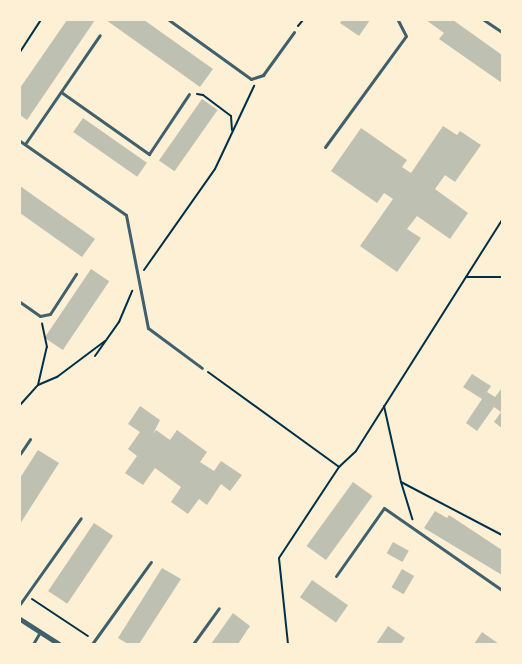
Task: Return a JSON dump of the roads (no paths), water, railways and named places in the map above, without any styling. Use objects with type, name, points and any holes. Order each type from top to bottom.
[{"type":"street","points":[[20,619],[59,644]]},
{"type":"lane","points":[[169,20],[251,79],[264,75],[294,32]]},
{"type":"lane","points":[[326,147],[406,36],[398,20]]},
{"type":"lane","points":[[484,20],[502,32]]},
{"type":"lane","points":[[25,144],[100,35]]},
{"type":"lane","points":[[60,92],[149,154],[189,94]]},
{"type":"lane","points":[[20,141],[126,215],[148,328],[202,368]]},
{"type":"lane","points":[[20,302],[40,316],[50,314],[76,274]]},
{"type":"lane","points":[[20,454],[30,439]]},
{"type":"lane","points":[[336,576],[384,508],[502,590]]},
{"type":"lane","points":[[20,604],[80,518]]},
{"type":"lane","points":[[94,642],[151,562]]},
{"type":"lane","points":[[193,644],[219,608]]},
{"type":"lane","points":[[33,644],[40,632]]}]
